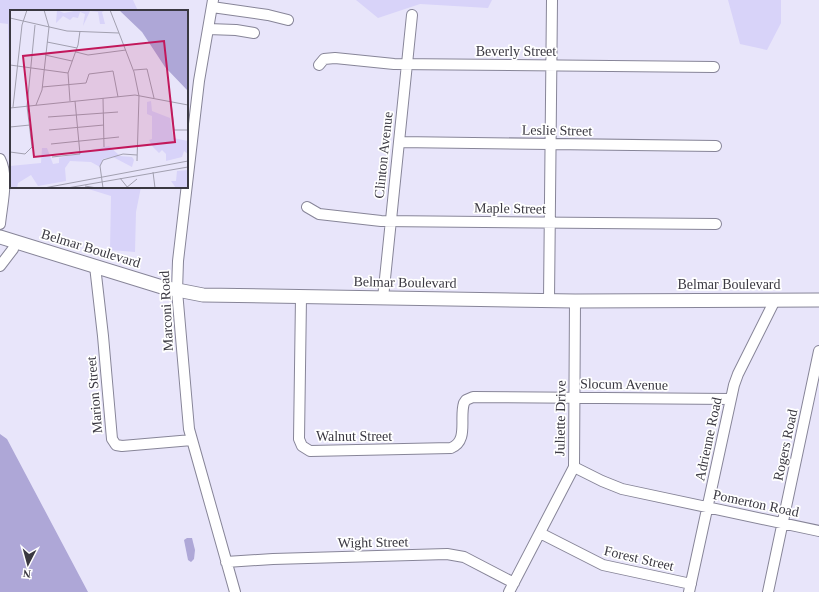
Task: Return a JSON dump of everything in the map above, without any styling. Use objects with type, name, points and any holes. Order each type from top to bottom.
[{"type":"main road","name":"Belmar Boulevard","points":[[0,237],[177,291],[208,296],[575,301],[819,300]]},
{"type":"street","points":[[548,300],[552,0]]},
{"type":"street","points":[[213,4],[288,20]]},
{"type":"street","name":"Marconi Road","points":[[188,172],[196,100],[213,4]]},
{"type":"street","name":"Clinton Avenue","points":[[383,298],[412,15]]},
{"type":"street","points":[[208,29],[236,30],[254,33]]},
{"type":"street","name":"Beverly Street","points":[[320,65],[324,59],[335,58],[406,65],[714,67]]},
{"type":"street","name":"Leslie Street","points":[[399,142],[716,146]]},
{"type":"street","points":[[0,159],[4,167],[5,175],[0,224]]},
{"type":"street","name":"Marconi Road","points":[[186,188],[178,261],[177,291],[188,419],[192,440],[235,592]]},
{"type":"street","name":"Maple Street","points":[[307,207],[319,214],[390,221],[716,224]]},
{"type":"street","points":[[0,266],[13,248],[16,241]]},
{"type":"street","name":"Marion Street","points":[[95,266],[112,439],[116,445],[122,446],[192,440]]},
{"type":"street","name":"Walnut Street","points":[[301,297],[299,439],[302,446],[306,449],[315,452],[451,448],[457,444],[462,437],[463,407],[466,400],[470,398]]},
{"type":"street","name":"Adrienne Road","points":[[690,588],[734,385],[775,300]]},
{"type":"street","name":"Juliette Drive","points":[[512,588],[574,467],[575,301]]},
{"type":"street","name":"Rogers Road","points":[[768,592],[819,351]]},
{"type":"street","name":"Slocum Avenue","points":[[470,398],[574,397],[731,399]]},
{"type":"street","name":"Pomerton Road","points":[[574,467],[622,489],[819,531]]},
{"type":"street","name":"Forest Street","points":[[540,533],[603,565],[690,588]]},
{"type":"street","name":"Wight Street","points":[[226,562],[273,559],[455,554],[472,561],[512,588]]},
{"type":"shaded area","points":[[0,0],[133,0],[138,10],[10,10],[10,105],[8,24],[0,23]]},
{"type":"shaded area","points":[[356,0],[492,0],[488,8],[420,4],[378,18]]},
{"type":"shaded area","points":[[728,0],[781,0],[781,23],[767,50],[740,44]]},
{"type":"shaded area","points":[[85,188],[141,188],[136,212],[135,252],[110,250],[111,196]]},
{"type":"shaded area","points":[[0,434],[7,439],[88,592],[0,592]]},
{"type":"shaded area","points":[[187,538],[192,538],[195,550],[194,559],[191,562],[188,560],[184,540]]}]
